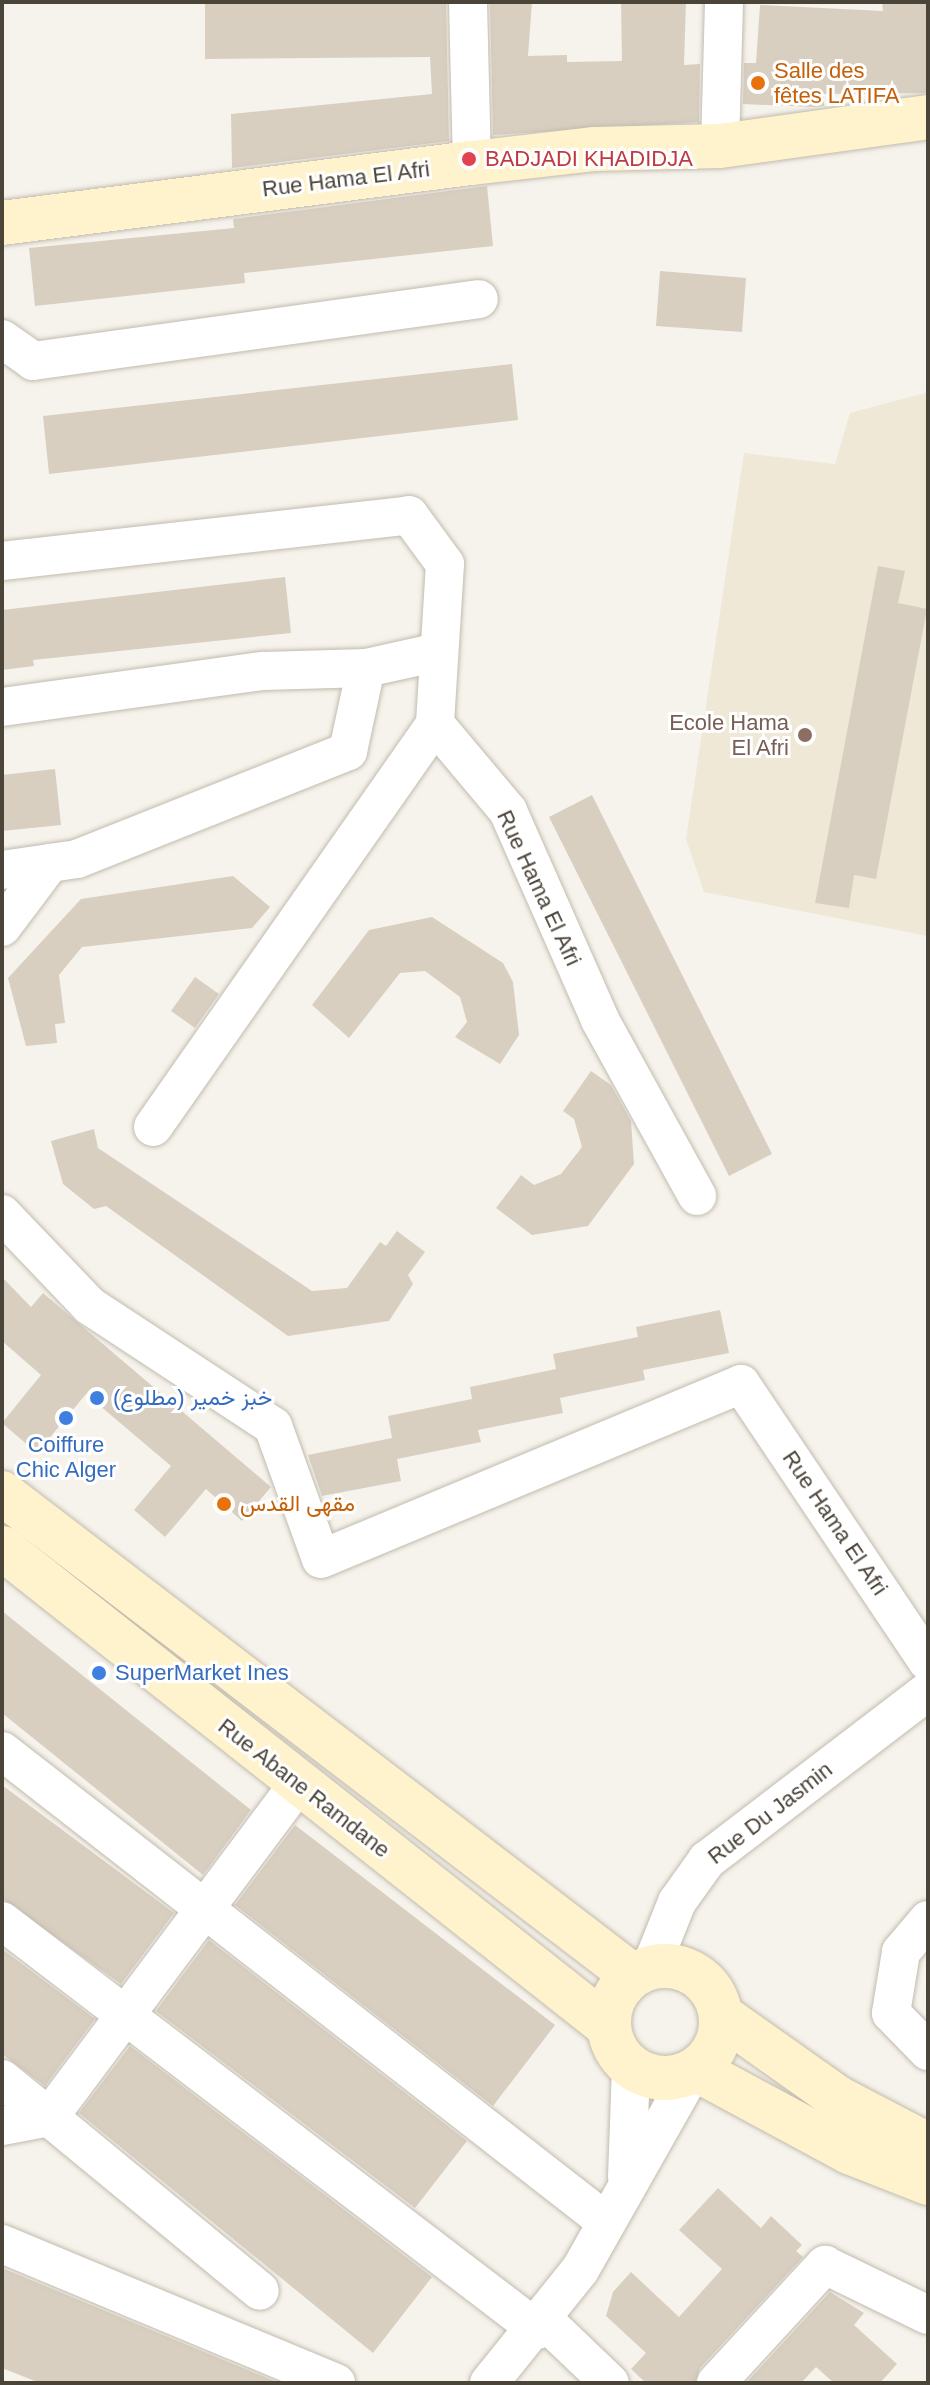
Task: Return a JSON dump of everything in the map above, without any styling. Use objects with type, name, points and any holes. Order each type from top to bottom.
[{"type":"street","points":[[468,2],[472,163]]},
{"type":"street","points":[[720,146],[724,2]]},
{"type":"street","name":"Rue Hama El Afri","points":[[2,223],[472,163],[595,149],[720,146],[928,117]]},
{"type":"street","points":[[2,339],[33,361],[479,299]]},
{"type":"street","points":[[2,561],[409,515],[445,564],[435,724],[153,1127]]},
{"type":"street","points":[[2,707],[263,671],[366,668],[439,652]]},
{"type":"street","points":[[2,870],[77,859],[348,751],[366,668]]},
{"type":"street","name":"Rue Hama El Afri","points":[[435,724],[508,811],[600,1020],[697,1196]]},
{"type":"street","points":[[2,927],[50,863]]},
{"type":"street","name":"Rue Hama El Afri","points":[[2,1214],[90,1306],[273,1426],[321,1559],[741,1384],[928,1662]]},
{"type":"street","points":[[2,1493],[642,1971]]},
{"type":"street","name":"Rue Abane Ramdane","points":[[2,1548],[608,2026]]},
{"type":"street","name":"Rue Du Jasmin","points":[[642,1971],[677,1902],[707,1860],[928,1691]]},
{"type":"street","points":[[2,1751],[207,1907],[604,2220]]},
{"type":"street","points":[[2,2126],[49,2117],[123,2013],[298,1784]]},
{"type":"street","points":[[928,1920],[901,1952],[891,2013],[928,2051]]},
{"type":"street","points":[[2,1921],[541,2325],[610,2383]]},
{"type":"street","points":[[489,2383],[541,2325],[580,2270],[626,2183],[694,2071],[716,2046],[722,2016],[715,1993],[698,1975],[676,1966],[642,1971],[610,2007],[608,2026],[615,2049],[631,2067],[672,2078],[694,2071],[849,2152],[928,2183]]},
{"type":"street","points":[[722,2016],[838,2098],[928,2145]]},
{"type":"street","points":[[626,2183],[631,2067]]},
{"type":"street","points":[[2,2079],[260,2291]]},
{"type":"street","points":[[2,2244],[336,2383]]},
{"type":"street","points":[[716,2383],[825,2265],[928,2315]]},
{"type":"shaded area","name":"Ecole Hama El Afri","points":[[928,386],[928,936],[704,892],[686,839],[744,453],[835,464],[850,413],[925,393]]},
{"type":"building","points":[[205,2],[446,2],[449,141],[232,168],[231,114],[432,94],[430,57],[205,59]]},
{"type":"building","points":[[490,2],[532,2],[528,56],[567,55],[567,62],[622,61],[621,2],[686,2],[684,65],[700,64],[699,122],[493,135]]},
{"type":"building","points":[[882,2],[928,2],[928,93],[824,94],[824,106],[815,107],[743,104],[744,63],[756,63],[760,5],[883,11]]},
{"type":"building","points":[[487,186],[493,246],[244,273],[245,283],[35,306],[29,248],[234,228],[233,219]]},
{"type":"building","points":[[660,271],[746,278],[742,332],[656,326]]},
{"type":"building","points":[[512,364],[518,420],[49,474],[43,416]]},
{"type":"building","points":[[878,566],[905,571],[898,603],[927,609],[876,879],[854,875],[849,908],[815,903]]},
{"type":"building","points":[[285,577],[291,633],[33,660],[34,666],[2,670],[2,610]]},
{"type":"building","points":[[55,769],[61,825],[2,831],[2,775]]},
{"type":"building","points":[[592,795],[772,1154],[729,1176],[549,817]]},
{"type":"building","points":[[233,876],[270,907],[252,928],[82,947],[59,975],[65,1023],[55,1024],[57,1043],[26,1046],[8,978],[81,899]]},
{"type":"building","points":[[432,917],[503,963],[513,982],[519,1035],[500,1064],[455,1037],[467,1022],[460,997],[425,971],[400,973],[349,1038],[312,1005],[369,930]]},
{"type":"building","points":[[195,977],[219,994],[195,1028],[171,1011]]},
{"type":"building","points":[[591,1071],[611,1085],[631,1121],[634,1164],[588,1226],[532,1235],[496,1208],[521,1175],[534,1185],[561,1174],[582,1147],[574,1119],[563,1111]]},
{"type":"building","points":[[94,1129],[98,1148],[312,1291],[347,1288],[380,1242],[386,1246],[397,1231],[425,1252],[408,1275],[413,1284],[389,1321],[288,1336],[106,1206],[94,1209],[63,1184],[51,1141]]},
{"type":"building","points":[[2,1277],[31,1307],[43,1293],[271,1487],[242,1521],[206,1489],[165,1537],[134,1510],[171,1466],[86,1394],[37,1453],[2,1423],[41,1375],[2,1341]]},
{"type":"building","points":[[720,1310],[729,1353],[643,1370],[645,1380],[560,1398],[563,1413],[478,1430],[481,1442],[397,1459],[401,1481],[322,1496],[308,1455],[392,1438],[388,1416],[472,1399],[470,1387],[556,1369],[553,1354],[638,1337],[636,1327]]},
{"type":"building","points":[[2,1611],[251,1810],[203,1875],[2,1713]]},
{"type":"building","points":[[2,1785],[174,1913],[121,1984],[2,1899]]},
{"type":"building","points":[[295,1825],[555,2025],[493,2106],[235,1905]]},
{"type":"building","points":[[209,1940],[467,2141],[415,2208],[156,2011]]},
{"type":"building","points":[[2,1949],[95,2019],[45,2086],[2,2054]]},
{"type":"building","points":[[130,2046],[432,2277],[373,2353],[79,2113]]},
{"type":"building","points":[[718,2188],[761,2228],[771,2216],[802,2245],[796,2251],[803,2257],[700,2368],[695,2383],[646,2383],[631,2369],[646,2353],[606,2316],[613,2292],[631,2272],[679,2317],[722,2269],[679,2230]]},
{"type":"building","points":[[2,2268],[279,2383],[40,2383],[2,2368]]},
{"type":"building","points":[[830,2292],[864,2313],[854,2325],[897,2364],[880,2383],[834,2383],[816,2367],[801,2383],[746,2383]]},
{"type":"place","name":"Salle des fêtes LATIFA","points":[[758,83]]},
{"type":"place","name":"BADJADI KHADIDJA","points":[[469,159]]},
{"type":"place","name":"Ecole Hama El Afri","points":[[805,735]]},
{"type":"place","name":"خبز خمير (مطلوع)","points":[[97,1398]]},
{"type":"place","name":"Coiffure Chic Alger","points":[[66,1418]]},
{"type":"place","name":"مقهى القدس","points":[[224,1504]]},
{"type":"place","name":"SuperMarket Ines","points":[[99,1673]]}]
